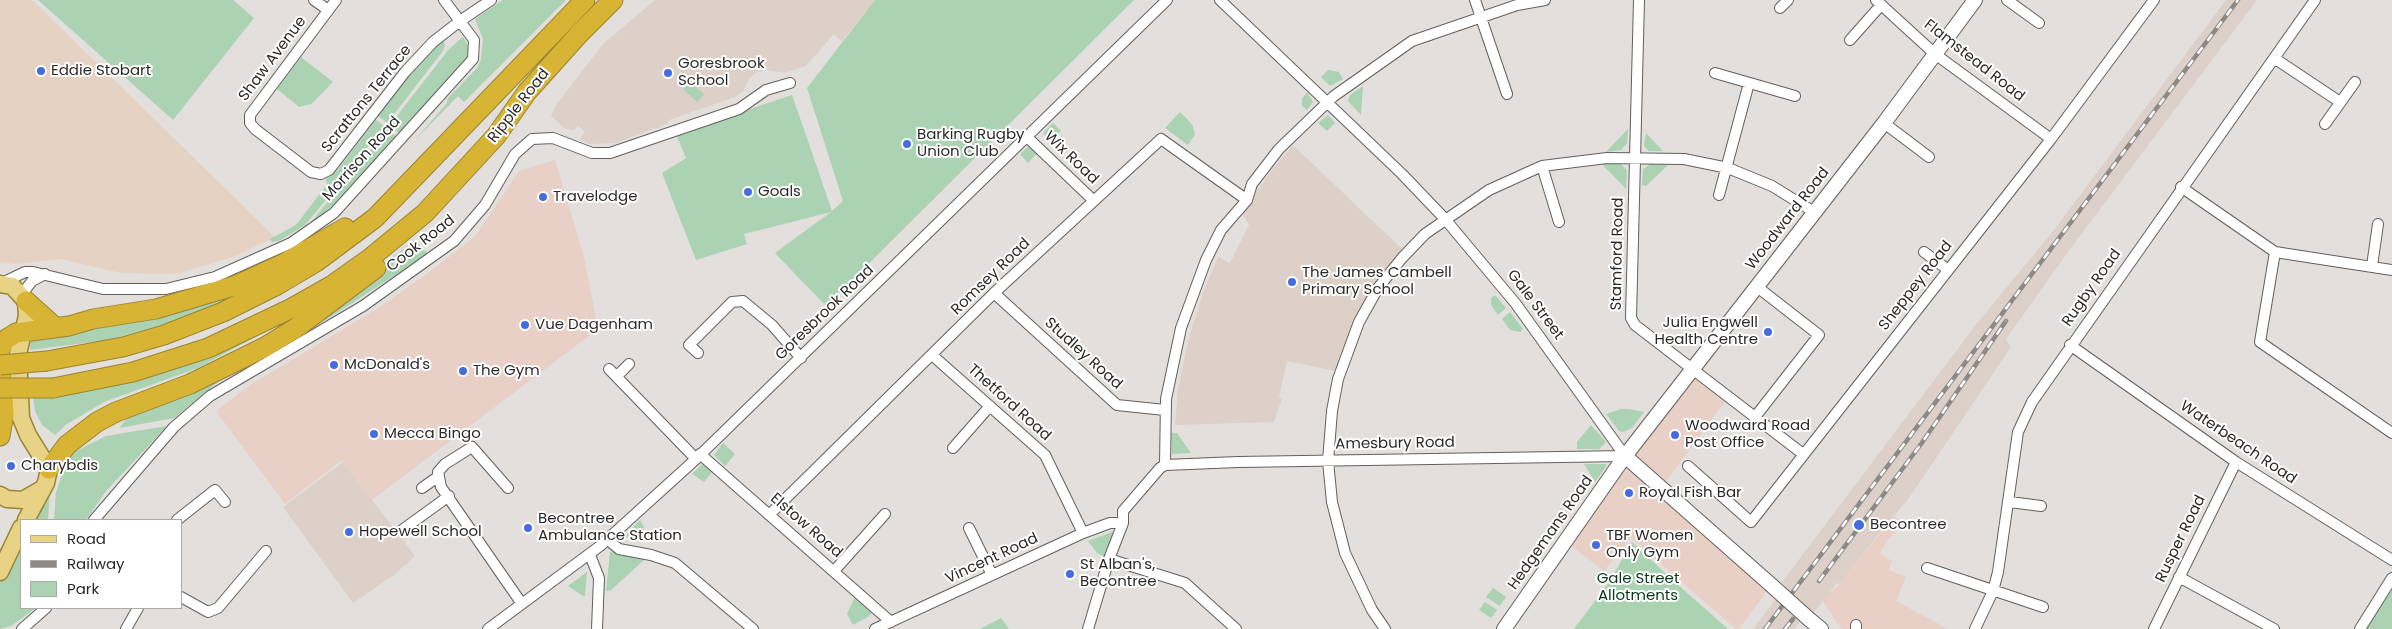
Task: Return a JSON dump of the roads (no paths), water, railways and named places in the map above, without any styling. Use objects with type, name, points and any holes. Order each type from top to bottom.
[{"type":"highway","name":"Ripple Road","points":[[404,189],[535,50],[586,0]]},
{"type":"highway","name":"Ripple Road","points":[[425,213],[496,136],[527,92],[580,32],[613,0]]},
{"type":"highway","points":[[0,350],[5,340],[22,332],[156,309],[237,285],[283,264],[346,228],[404,189]]},
{"type":"highway","points":[[0,436],[4,414],[0,364],[47,361],[123,347],[164,335],[223,312],[277,285],[316,262],[375,218],[404,189]]},
{"type":"highway","points":[[0,388],[53,388],[133,372],[176,360],[240,335],[331,286],[369,259],[425,213]]},
{"type":"highway","points":[[48,469],[67,445],[97,422],[116,412],[190,384],[234,364],[296,328],[380,265],[403,241],[425,213]]},
{"type":"highway","points":[[24,298],[55,327]]},
{"type":"main road","points":[[0,284],[12,286],[24,298],[27,312],[18,354],[22,418],[28,435],[48,469],[48,478],[27,519]]},
{"type":"main road","points":[[0,495],[23,500],[42,489]]},
{"type":"main road","points":[[0,572],[20,530]]},
{"type":"street","points":[[314,0],[328,10]]},
{"type":"street","name":"Shaw Avenue","points":[[311,172],[255,130],[250,122],[250,115],[336,0]]},
{"type":"street","name":"Morrison Road","points":[[0,284],[25,272],[45,274],[103,289],[166,289],[215,277],[291,242],[334,213],[469,65],[475,52],[474,40],[444,0]]},
{"type":"street","name":"Scrattons Terrace","points":[[311,172],[321,174],[329,170],[405,72],[433,42],[491,0]]},
{"type":"street","name":"Goresbrook Road","points":[[488,629],[608,540],[801,358],[1167,0]]},
{"type":"street","name":"Gale Street","points":[[1220,0],[1328,102],[1446,219],[1516,304],[1625,456],[1815,625]]},
{"type":"street","points":[[1475,0],[1507,94]]},
{"type":"street","points":[[1088,629],[1109,560],[1123,523],[1123,511],[1160,468],[1165,465],[1165,410],[1181,328],[1206,260],[1221,230],[1247,200],[1252,184],[1279,149],[1328,102],[1412,41],[1517,5],[1545,0]]},
{"type":"street","name":"Stamford Road","points":[[1639,0],[1632,318],[1635,325],[1803,454]]},
{"type":"street","points":[[1780,8],[1788,0]]},
{"type":"street","name":"Woodward Road","points":[[1625,456],[1884,123],[1975,0]]},
{"type":"street","points":[[2007,0],[2039,23]]},
{"type":"street","name":"Sheppey Road","points":[[1688,466],[1751,522],[1947,269],[2051,139],[2154,0]]},
{"type":"street","name":"Rugby Road","points":[[1975,629],[1993,590],[1998,572],[2010,502],[2018,432],[2032,402],[2181,187],[2315,0]]},
{"type":"street","name":"Flamstead Road","points":[[1850,40],[1879,2],[1935,54],[2051,139]]},
{"type":"street","points":[[2274,58],[2340,102]]},
{"type":"street","points":[[1716,73],[1795,96]]},
{"type":"street","points":[[2325,124],[2355,82]]},
{"type":"street","name":"Cook Road","points":[[95,519],[174,427],[210,396],[363,306],[454,241],[485,205],[515,154],[532,140],[553,138],[592,153],[610,153],[740,110],[766,90],[790,83]]},
{"type":"street","points":[[1719,194],[1728,168],[1749,83]]},
{"type":"street","points":[[1884,123],[1929,158]]},
{"type":"street","name":"Wix Road","points":[[1027,137],[1094,201]]},
{"type":"street","name":"Romsey Road","points":[[770,515],[994,293],[1161,139],[1247,200]]},
{"type":"street","points":[[1385,629],[1372,610],[1345,553],[1332,502],[1328,461],[1332,411],[1338,379],[1359,322],[1378,288],[1402,258],[1425,234],[1489,190],[1542,166],[1594,159],[1684,159],[1728,168],[1772,186],[1814,212]]},
{"type":"street","points":[[1542,166],[1559,222]]},
{"type":"street","points":[[2181,187],[2274,252],[2392,270]]},
{"type":"street","points":[[2372,266],[2378,224]]},
{"type":"street","points":[[1924,252],[1947,269]]},
{"type":"street","points":[[2274,252],[2260,342],[2392,433]]},
{"type":"street","points":[[24,298],[32,281],[45,274]]},
{"type":"street","points":[[1755,417],[1819,335],[1756,286]]},
{"type":"street","name":"Studley Road","points":[[994,293],[1117,405],[1165,410]]},
{"type":"street","points":[[698,353],[689,345],[732,302],[743,301],[772,325],[801,358]]},
{"type":"street","name":"Waterbeach Road","points":[[2070,346],[2236,462],[2392,560]]},
{"type":"street","name":"Thetford Road","points":[[932,355],[1045,455],[1082,533]]},
{"type":"street","name":"Elstow Road","points":[[629,364],[613,372],[698,456],[770,515],[891,622]]},
{"type":"street","points":[[953,448],[990,406]]},
{"type":"street","points":[[508,488],[472,446],[444,464],[438,472],[441,486],[522,604]]},
{"type":"street","name":"Amesbury Road","points":[[1165,465],[1625,456]]},
{"type":"street","name":"Hedgemans Road","points":[[1504,629],[1625,456]]},
{"type":"street","name":"Rusper Road","points":[[2154,629],[2236,462]]},
{"type":"street","points":[[422,488],[439,476]]},
{"type":"street","points":[[178,519],[215,490],[224,502]]},
{"type":"street","points":[[402,530],[449,496]]},
{"type":"street","points":[[2010,502],[2041,506]]},
{"type":"street","points":[[834,571],[885,514]]},
{"type":"street","name":"Vincent Road","points":[[875,629],[1082,533],[1110,523],[1123,523]]},
{"type":"street","points":[[969,528],[992,575]]},
{"type":"street","points":[[608,540],[619,549],[656,556],[675,563],[753,629]]},
{"type":"street","points":[[182,598],[208,612],[218,608],[266,551]]},
{"type":"street","points":[[590,555],[595,563],[599,578],[597,629]]},
{"type":"street","points":[[1109,560],[1185,583],[1236,629]]},
{"type":"street","points":[[1927,568],[2043,607]]},
{"type":"street","points":[[2180,577],[2274,629]]},
{"type":"street","points":[[2360,629],[2392,578]]},
{"type":"street","points":[[22,629],[45,609]]},
{"type":"street","points":[[126,629],[137,609]]},
{"type":"railway","points":[[1765,629],[2238,0]]},
{"type":"railway","points":[[1819,581],[1921,444],[2006,321]]},
{"type":"railway","points":[[1785,629],[1793,619]]},
{"type":"place","name":"Eddie Stobart","points":[[41,71]]},
{"type":"place","name":"Goresbrook School","points":[[668,73]]},
{"type":"place","name":"Barking Rugby Union Club","points":[[907,144]]},
{"type":"place","name":"Goals","points":[[748,192]]},
{"type":"place","name":"Travelodge","points":[[543,197]]},
{"type":"place","name":"The James Cambell Primary School","points":[[1292,282]]},
{"type":"place","name":"Vue Dagenham","points":[[525,325]]},
{"type":"place","name":"Julia Engwell Health Centre","points":[[1768,332]]},
{"type":"place","name":"McDonald's","points":[[334,365]]},
{"type":"place","name":"The Gym","points":[[463,371]]},
{"type":"place","name":"Mecca Bingo","points":[[374,434]]},
{"type":"place","name":"Woodward Road Post Office","points":[[1675,435]]},
{"type":"place","name":"Charybdis","points":[[11,466]]},
{"type":"place","name":"Royal Fish Bar","points":[[1629,493]]},
{"type":"place","name":"Becontree","points":[[1859,525]]},
{"type":"place","name":"Becontree Ambulance Station","points":[[528,528]]},
{"type":"place","name":"Hopewell School","points":[[349,532]]},
{"type":"place","name":"TBF Women Only Gym","points":[[1596,545]]},
{"type":"place","name":"St Alban's, Becontree","points":[[1070,574]]},
{"type":"park label","name":"Gale Street Allotments","points":[[1638,588]]}]
